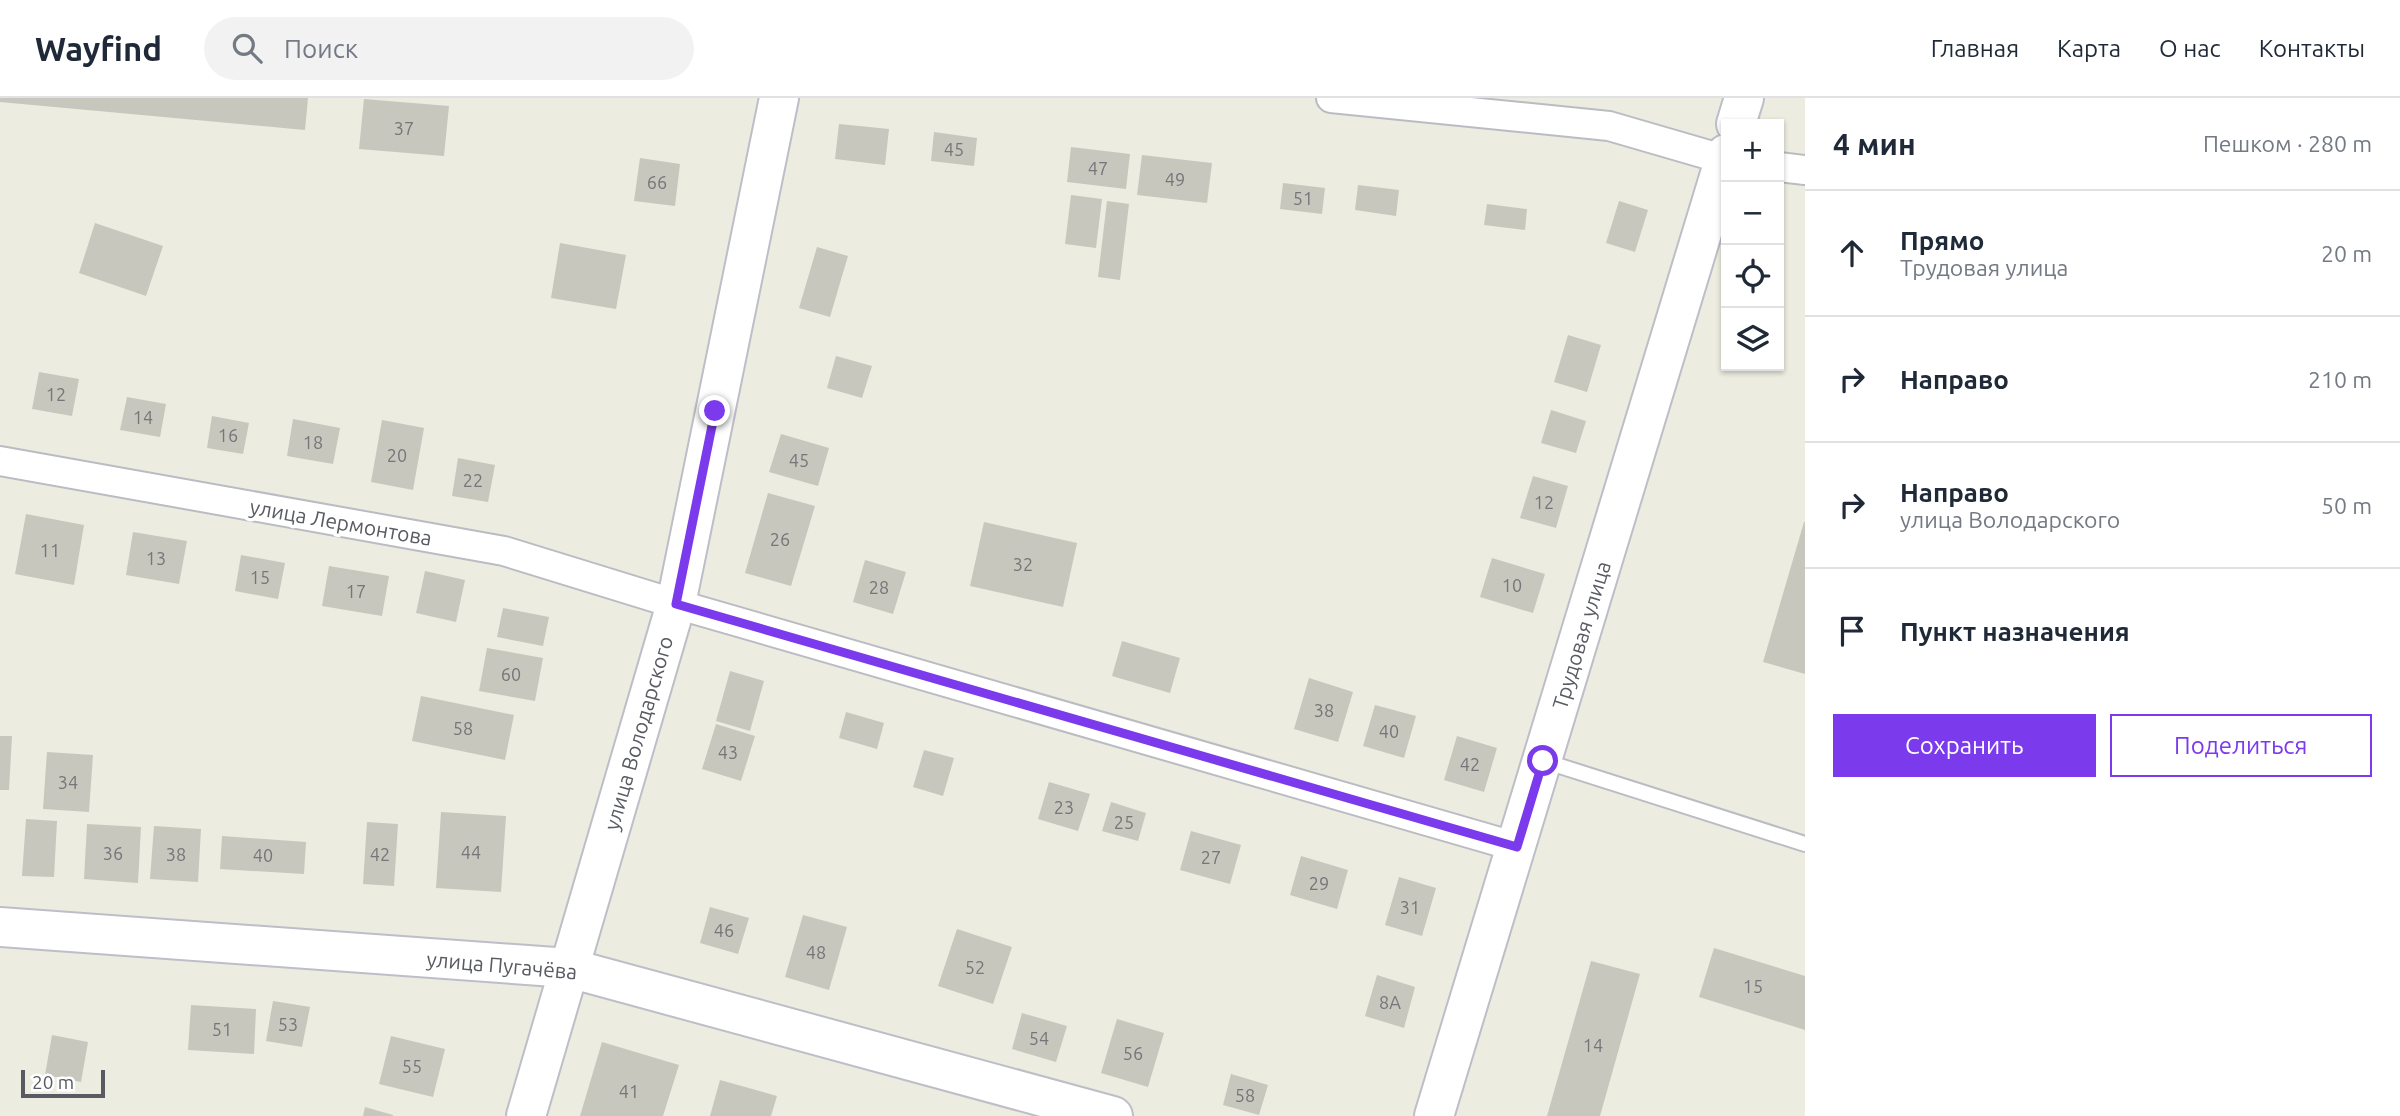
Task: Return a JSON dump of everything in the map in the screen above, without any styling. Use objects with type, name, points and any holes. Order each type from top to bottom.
[{"type":"street","name":"улица Володарского","points":[[526,1116],[676,604],[779,98]]},
{"type":"street","points":[[1331,98],[1609,126],[1721,157]]},
{"type":"street","points":[[1738,119],[1744,98]]},
{"type":"street","points":[[1784,167],[1805,170]]},
{"type":"street","name":"Трудовая улица","points":[[1434,1116],[1721,174]]},
{"type":"street","name":"улица Лермонтова","points":[[0,461],[504,551],[676,604],[1517,847]]},
{"type":"street","name":"улица Пугачёва","points":[[0,927],[569,968],[1113,1116]]},
{"type":"lane","points":[[1543,761],[1805,844]]},
{"type":"building","points":[[0,98],[308,98],[305,130],[0,102]]},
{"type":"building","points":[[364,99],[449,106],[444,156],[359,149]]},
{"type":"building","points":[[839,124],[889,129],[885,165],[835,159]]},
{"type":"building","points":[[934,132],[977,138],[974,166],[931,161]]},
{"type":"building","points":[[1071,147],[1130,154],[1126,189],[1067,182]]},
{"type":"building","points":[[1142,155],[1212,163],[1207,203],[1137,195]]},
{"type":"building","points":[[640,158],[680,164],[675,206],[634,201]]},
{"type":"building","points":[[1283,183],[1325,188],[1322,214],[1280,209]]},
{"type":"building","points":[[1358,185],[1399,190],[1396,216],[1355,210]]},
{"type":"building","points":[[1071,195],[1102,199],[1096,248],[1065,244]]},
{"type":"building","points":[[1107,201],[1129,204],[1120,280],[1098,277]]},
{"type":"building","points":[[1619,201],[1648,210],[1635,252],[1606,243]]},
{"type":"building","points":[[1487,204],[1527,209],[1525,230],[1484,225]]},
{"type":"building","points":[[95,223],[163,246],[146,296],[79,273]]},
{"type":"building","points":[[560,243],[626,255],[616,309],[551,298]]},
{"type":"building","points":[[817,247],[848,256],[830,317],[799,308]]},
{"type":"building","points":[[1568,335],[1601,345],[1587,392],[1554,382]]},
{"type":"building","points":[[836,356],[872,366],[862,398],[827,388]]},
{"type":"building","points":[[39,372],[79,379],[72,416],[32,409]]},
{"type":"building","points":[[127,397],[166,404],[160,437],[120,430]]},
{"type":"building","points":[[1551,410],[1586,421],[1576,453],[1541,443]]},
{"type":"building","points":[[212,416],[249,423],[243,454],[207,448]]},
{"type":"building","points":[[293,419],[340,428],[333,464],[287,456]]},
{"type":"building","points":[[382,420],[424,428],[413,490],[371,482]]},
{"type":"building","points":[[781,434],[829,448],[818,486],[769,472]]},
{"type":"building","points":[[458,458],[495,465],[488,502],[452,496]]},
{"type":"building","points":[[1533,476],[1568,486],[1556,528],[1520,518]]},
{"type":"building","points":[[768,493],[815,506],[791,586],[745,573]]},
{"type":"building","points":[[26,514],[84,525],[74,585],[15,574]]},
{"type":"building","points":[[984,522],[1077,543],[1063,607],[970,586]]},
{"type":"building","points":[[1805,522],[1805,674],[1763,662]]},
{"type":"building","points":[[133,532],[187,541],[179,584],[126,575]]},
{"type":"building","points":[[241,555],[285,563],[278,599],[235,591]]},
{"type":"building","points":[[1492,558],[1545,574],[1533,613],[1480,597]]},
{"type":"building","points":[[865,560],[906,572],[893,614],[853,602]]},
{"type":"building","points":[[329,566],[389,576],[382,616],[322,606]]},
{"type":"building","points":[[425,571],[465,580],[456,622],[416,613]]},
{"type":"building","points":[[503,608],[549,617],[543,646],[497,637]]},
{"type":"building","points":[[1122,641],[1180,658],[1170,693],[1112,676]]},
{"type":"building","points":[[487,648],[543,658],[535,701],[479,691]]},
{"type":"building","points":[[730,671],[764,681],[750,731],[716,721]]},
{"type":"building","points":[[1309,678],[1353,692],[1338,742],[1294,729]]},
{"type":"building","points":[[421,696],[514,715],[505,760],[412,741]]},
{"type":"building","points":[[1375,705],[1416,716],[1404,758],[1363,746]]},
{"type":"building","points":[[846,712],[884,723],[877,749],[839,738]]},
{"type":"building","points":[[716,724],[755,736],[741,781],[702,769]]},
{"type":"building","points":[[0,736],[12,736],[9,790],[0,790]]},
{"type":"building","points":[[1457,736],[1497,748],[1484,792],[1444,780]]},
{"type":"building","points":[[924,750],[954,758],[943,796],[913,787]]},
{"type":"building","points":[[47,752],[93,755],[89,812],[43,809]]},
{"type":"building","points":[[1049,782],[1090,794],[1078,831],[1038,819]]},
{"type":"building","points":[[1111,802],[1146,813],[1138,841],[1102,831]]},
{"type":"building","points":[[441,812],[506,816],[501,892],[436,888]]},
{"type":"building","points":[[26,819],[57,821],[54,877],[22,876]]},
{"type":"building","points":[[367,822],[398,824],[394,886],[363,884]]},
{"type":"building","points":[[87,824],[141,827],[138,883],[84,879]]},
{"type":"building","points":[[154,826],[201,829],[198,882],[150,879]]},
{"type":"building","points":[[1191,831],[1241,845],[1230,884],[1180,870]]},
{"type":"building","points":[[222,836],[306,842],[304,874],[220,869]]},
{"type":"building","points":[[1301,856],[1348,870],[1337,909],[1290,895]]},
{"type":"building","points":[[1399,877],[1436,888],[1422,936],[1385,925]]},
{"type":"building","points":[[710,907],[749,918],[738,954],[700,943]]},
{"type":"building","points":[[803,915],[847,927],[829,990],[785,977]]},
{"type":"building","points":[[957,929],[1012,947],[993,1004],[938,986]]},
{"type":"building","points":[[1714,948],[1805,976],[1805,1030],[1699,997]]},
{"type":"building","points":[[1591,961],[1640,974],[1600,1116],[1547,1116]]},
{"type":"building","points":[[1377,975],[1415,987],[1404,1028],[1365,1016]]},
{"type":"building","points":[[273,1001],[310,1007],[302,1047],[266,1041]]},
{"type":"building","points":[[191,1005],[256,1009],[254,1054],[188,1050]]},
{"type":"building","points":[[1022,1013],[1067,1026],[1056,1062],[1012,1049]]},
{"type":"building","points":[[1117,1019],[1164,1033],[1148,1087],[1101,1073]]},
{"type":"building","points":[[52,1035],[88,1042],[81,1082],[45,1075]]},
{"type":"building","points":[[391,1036],[445,1049],[433,1097],[379,1084]]},
{"type":"building","points":[[602,1042],[679,1065],[663,1116],[580,1116]]},
{"type":"building","points":[[1231,1074],[1268,1085],[1259,1115],[1223,1105]]},
{"type":"building","points":[[720,1080],[777,1096],[771,1116],[710,1116]]},
{"type":"building","points":[[365,1107],[393,1115],[393,1116],[363,1116]]},
{"type":"route","points":[[715,411],[676,604],[1517,847],[1543,761]]}]
